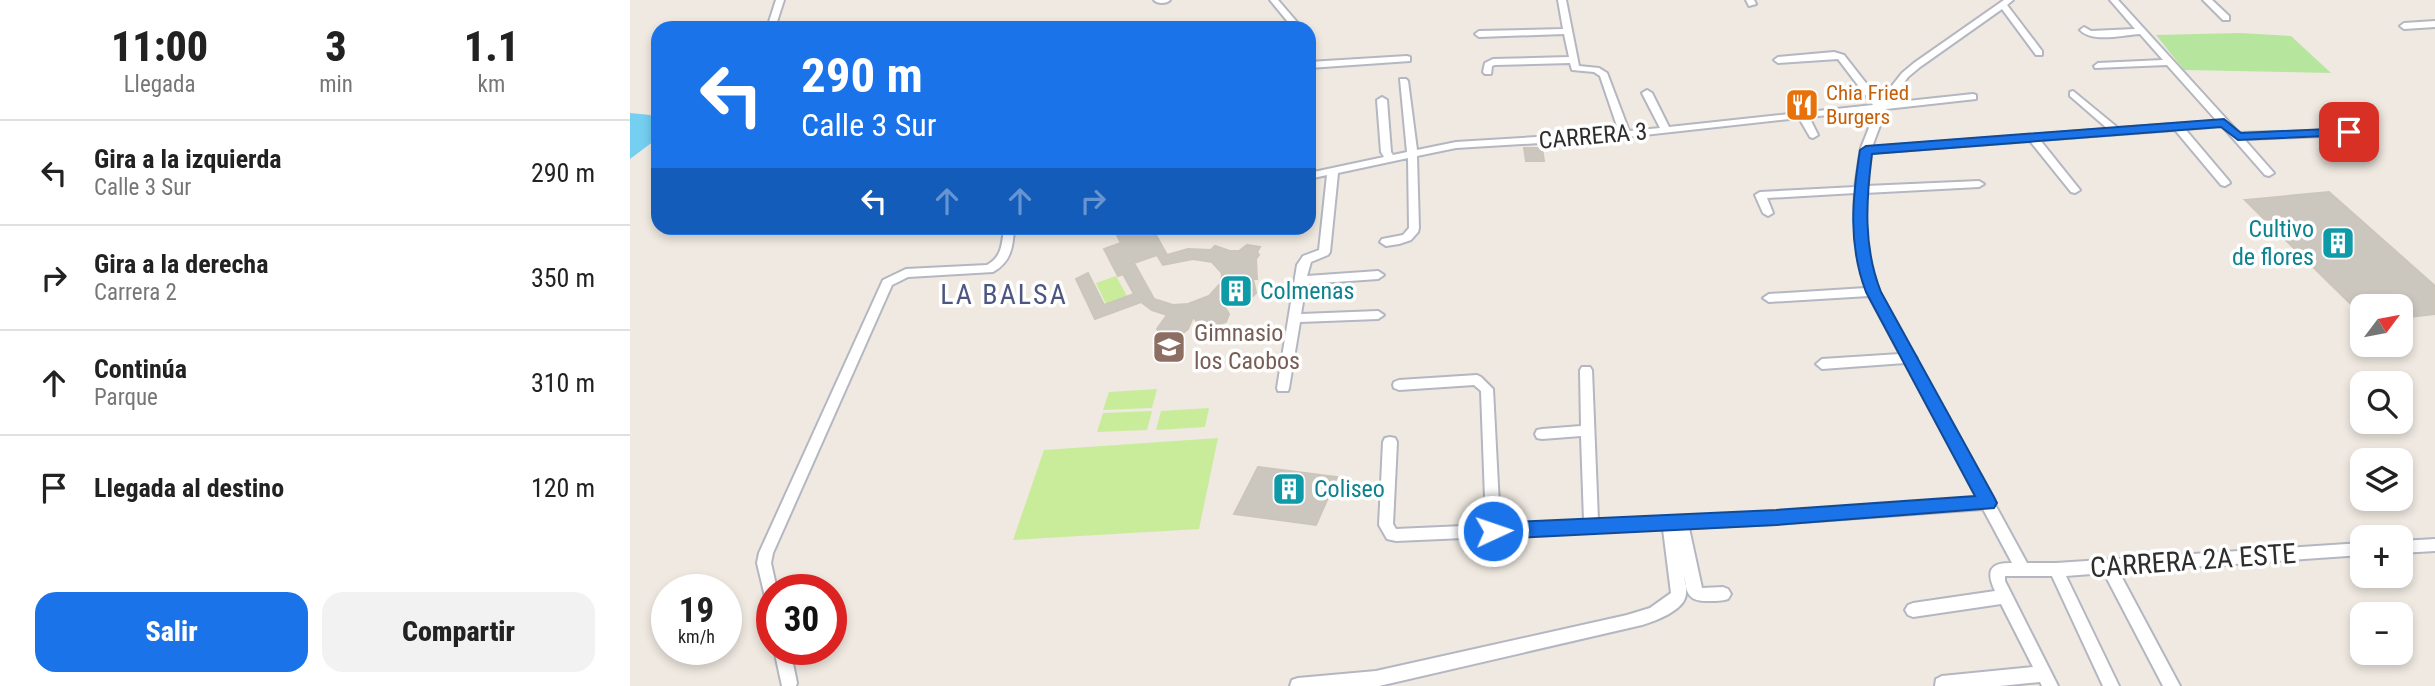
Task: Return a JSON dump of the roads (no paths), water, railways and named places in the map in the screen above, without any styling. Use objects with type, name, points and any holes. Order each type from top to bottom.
[{"type":"street","points":[[773,21],[780,0]]},
{"type":"street","points":[[1158,0],[1166,0]]},
{"type":"street","points":[[1274,0],[1292,21]]},
{"type":"street","points":[[1562,0],[1572,60],[1578,70],[1596,70],[1604,75],[1625,134]]},
{"type":"street","points":[[2114,0],[2269,173]]},
{"type":"street","points":[[2207,0],[2226,18]]},
{"type":"street","points":[[1942,684],[2047,680],[1997,573],[2002,569],[2023,569],[1873,292],[1864,268],[1859,226],[1860,191],[1866,150],[1880,107],[1905,75],[2006,2],[2039,53]]},
{"type":"street","points":[[2404,26],[2435,23]]},
{"type":"street","points":[[2084,30],[2089,34],[2142,31]]},
{"type":"street","points":[[1479,34],[1567,31]]},
{"type":"street","points":[[1778,60],[1834,55],[1841,57],[1880,107]]},
{"type":"street","points":[[1316,65],[1407,59]]},
{"type":"street","points":[[1488,72],[1488,65],[1493,62],[1572,60]]},
{"type":"street","points":[[2098,66],[2169,62]]},
{"type":"street","points":[[1386,242],[1405,240],[1413,232],[1412,153],[1403,80]]},
{"type":"street","points":[[1647,93],[1666,130]]},
{"type":"street","points":[[2073,94],[2116,131]]},
{"type":"street","name":"CARRERA 3","points":[[1316,174],[1457,145],[1625,134],[1973,97]]},
{"type":"street","points":[[1382,100],[1386,152],[1389,157]]},
{"type":"street","points":[[1803,116],[1814,135]]},
{"type":"street","points":[[1866,150],[2224,123]]},
{"type":"street","points":[[2177,126],[2225,183]]},
{"type":"street","points":[[2238,136],[2349,132]]},
{"type":"street","points":[[2034,138],[2075,190]]},
{"type":"street","points":[[1283,388],[1304,262],[1324,251],[1333,170]]},
{"type":"street","points":[[1768,213],[1760,195],[1979,184]]},
{"type":"street","points":[[766,574],[764,563],[766,553],[887,283],[905,274],[989,269],[1000,265],[1005,258],[1008,235]]},
{"type":"street","points":[[1300,280],[1378,275]]},
{"type":"street","points":[[1769,298],[1873,292]]},
{"type":"street","points":[[1294,318],[1378,315]]},
{"type":"street","points":[[1822,363],[1911,358]]},
{"type":"street","points":[[1586,370],[1591,526]]},
{"type":"street","points":[[1399,385],[1477,380],[1487,389],[1493,531]]},
{"type":"street","points":[[1542,435],[1586,431]]},
{"type":"street","points":[[1390,442],[1386,525],[1392,535],[1674,523],[1988,503]]},
{"type":"street","points":[[1674,523],[1695,591],[1698,594],[1723,594]]},
{"type":"street","points":[[1298,686],[1376,679],[1627,622],[1659,612],[1679,595],[1674,523]]},
{"type":"street","points":[[2413,546],[2435,545]]},
{"type":"street","name":"CARRERA 2A ESTE","points":[[2023,569],[2056,570],[2350,550]]},
{"type":"street","points":[[2107,565],[2172,686]]},
{"type":"street","points":[[2056,570],[2111,686]]},
{"type":"street","points":[[1913,610],[2006,596]]},
{"type":"street","points":[[785,665],[789,683]]},
{"type":"water","points":[[630,113],[650,115],[651,143],[630,159]]},
{"type":"place","name":"Chia Fried Burgers","points":[[1802,105]]},
{"type":"place","name":"Cultivo de flores","points":[[2338,243]]},
{"type":"place","name":"Colmenas","points":[[1236,291]]},
{"type":"place","name":"Gimnasio los Caobos","points":[[1169,347]]},
{"type":"place","name":"Coliseo","points":[[1289,489]]},
{"type":"district","name":"LA BALSA","points":[[1004,294]]}]
